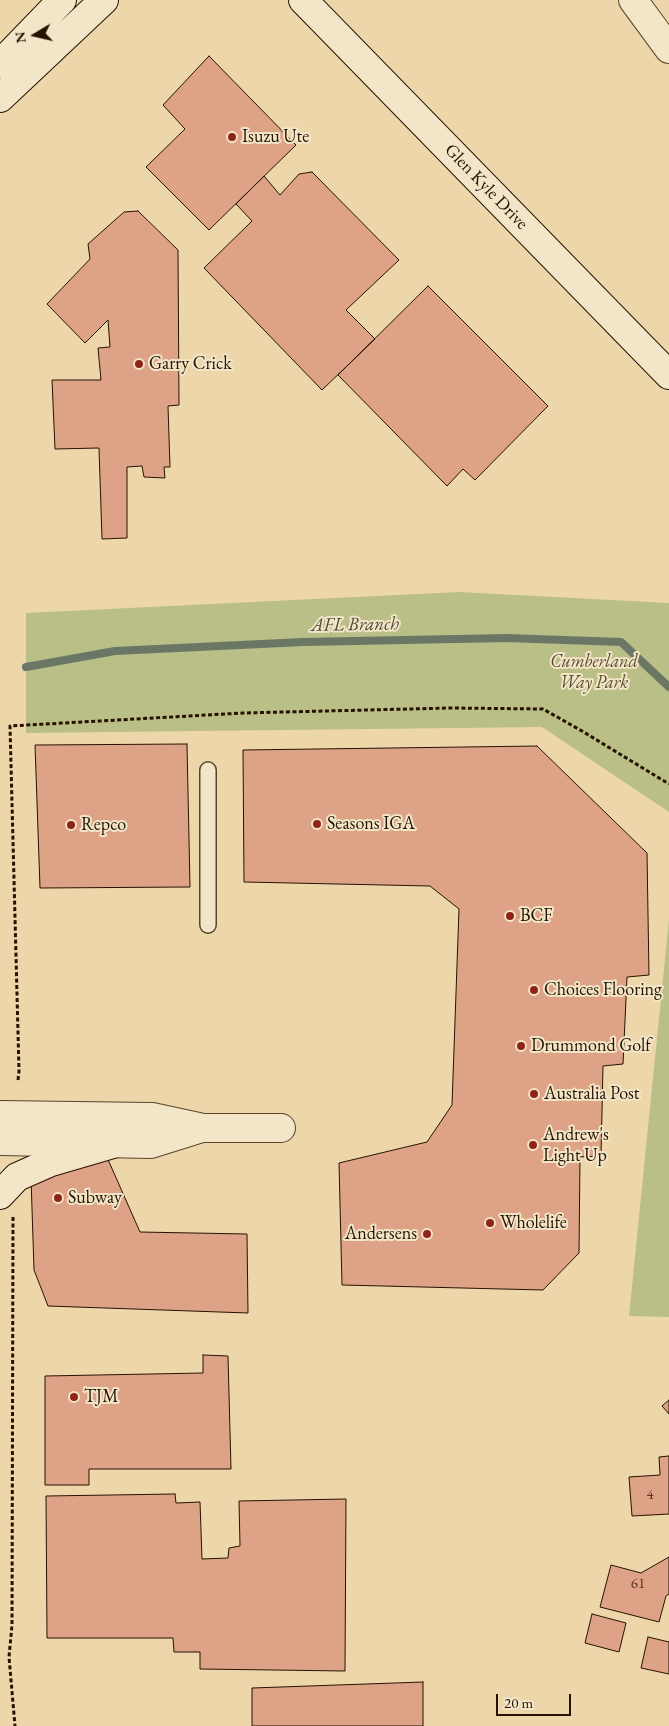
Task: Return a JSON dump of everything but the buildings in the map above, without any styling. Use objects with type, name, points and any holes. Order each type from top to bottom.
[{"type":"street","points":[[0,64],[62,0]]},
{"type":"street","points":[[0,98],[104,0]]},
{"type":"street","name":"Glen Kyle Drive","points":[[302,0],[669,375]]},
{"type":"street","points":[[633,0],[669,49]]},
{"type":"street","points":[[0,1116],[152,1117],[202,1128],[281,1128]]},
{"type":"street","points":[[0,1141],[151,1144],[202,1128]]},
{"type":"street","points":[[7,1203],[17,1177],[50,1162],[116,1143]]},
{"type":"lane","points":[[208,770],[208,925]]},
{"type":"path","points":[[18,1080],[10,726],[243,713],[451,708],[543,709],[582,730],[669,784]]},
{"type":"path","points":[[7,1203],[13,1220],[12,1625],[9,1657],[15,1726]]},
{"type":"green space","name":"Cumberland Way Park","points":[[459,592],[669,603],[669,812],[542,727],[26,733],[26,613]]},
{"type":"green space","points":[[669,919],[669,1317],[629,1316]]},
{"type":"waterway","name":"AFL Branch","points":[[26,667],[115,651],[303,642],[507,638],[621,642],[669,687]]},
{"type":"place","name":"Isuzu Ute","points":[[232,137]]},
{"type":"place","name":"Garry Crick","points":[[139,364]]},
{"type":"place","name":"Seasons IGA","points":[[317,824]]},
{"type":"place","name":"Repco","points":[[71,825]]},
{"type":"place","name":"BCF","points":[[510,916]]},
{"type":"place","name":"Choices Flooring","points":[[534,990]]},
{"type":"place","name":"Drummond Golf","points":[[521,1046]]},
{"type":"place","name":"Australia Post","points":[[534,1094]]},
{"type":"place","name":"Andrew's Light Up","points":[[533,1145]]},
{"type":"place","name":"Subway","points":[[58,1198]]},
{"type":"place","name":"Wholelife","points":[[490,1223]]},
{"type":"place","name":"Andersens","points":[[427,1234]]},
{"type":"place","name":"TJM","points":[[74,1397]]}]
